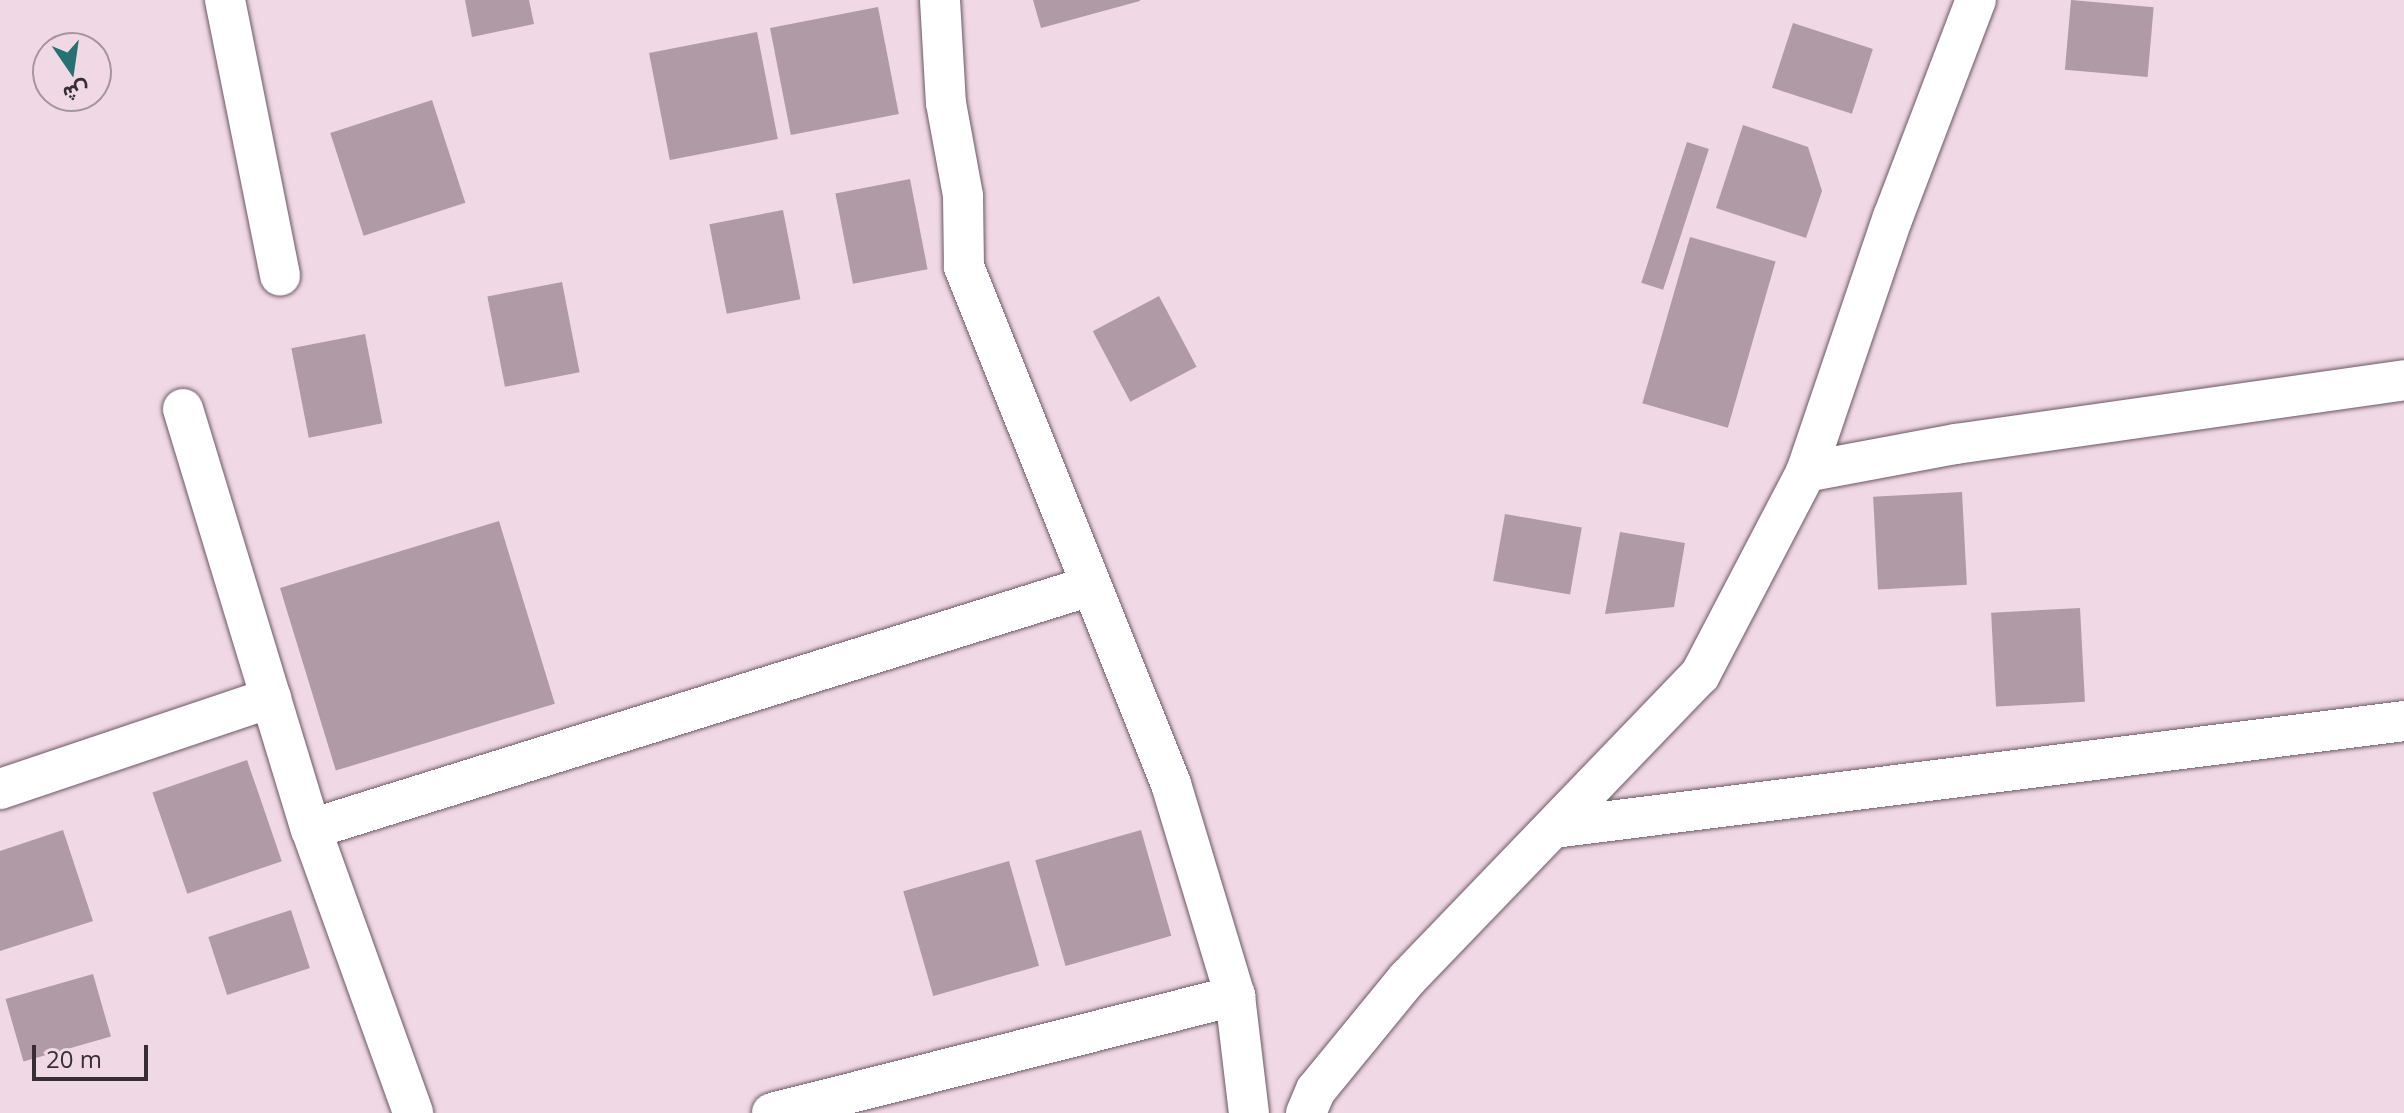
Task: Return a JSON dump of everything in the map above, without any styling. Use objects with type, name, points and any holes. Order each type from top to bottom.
[{"type":"street","points":[[225,0],[280,276]]},
{"type":"street","points":[[940,0],[946,103],[963,196],[964,267],[1171,784],[1235,996],[1249,1113]]},
{"type":"street","points":[[1306,1113],[1316,1090],[1407,979],[1700,675],[1806,472],[1893,217],[1976,0]]},
{"type":"street","points":[[1806,472],[1956,444],[2404,380]]},
{"type":"street","points":[[183,409],[311,829],[413,1113]]},
{"type":"street","points":[[311,829],[1090,586]]},
{"type":"street","points":[[0,789],[271,698]]},
{"type":"street","points":[[1554,828],[2404,721]]},
{"type":"street","points":[[772,1113],[1235,996]]},
{"type":"building","points":[[465,0],[529,0],[534,24],[472,37]]},
{"type":"building","points":[[1033,0],[1140,0],[1140,1],[1041,28]]},
{"type":"building","points":[[2071,0],[2154,7],[2148,77],[2065,70]]},
{"type":"building","points":[[878,7],[899,114],[791,135],[770,28]]},
{"type":"building","points":[[1793,23],[1873,49],[1852,114],[1772,88]]},
{"type":"building","points":[[757,32],[778,139],[670,160],[649,53]]},
{"type":"building","points":[[432,100],[465,203],[364,236],[330,133]]},
{"type":"building","points":[[1743,125],[1808,147],[1822,191],[1806,238],[1716,208]]},
{"type":"building","points":[[1687,142],[1709,149],[1663,290],[1641,283]]},
{"type":"building","points":[[910,179],[928,269],[853,284],[835,194]]},
{"type":"building","points":[[783,210],[800,299],[727,314],[709,224]]},
{"type":"building","points":[[1690,237],[1776,262],[1728,428],[1642,403]]},
{"type":"building","points":[[562,282],[580,372],[505,387],[487,297]]},
{"type":"building","points":[[1159,296],[1197,367],[1130,402],[1093,331]]},
{"type":"building","points":[[365,334],[382,423],[309,438],[291,348]]},
{"type":"building","points":[[1962,492],[1967,585],[1878,590],[1873,497]]},
{"type":"building","points":[[1505,514],[1582,528],[1570,595],[1493,581]]},
{"type":"building","points":[[499,521],[555,704],[336,771],[280,588]]},
{"type":"building","points":[[1620,532],[1685,543],[1674,607],[1605,614]]},
{"type":"building","points":[[2080,608],[2085,702],[1996,707],[1991,613]]},
{"type":"building","points":[[247,760],[282,861],[187,894],[152,793]]},
{"type":"building","points":[[63,830],[93,921],[0,951],[0,851]]},
{"type":"building","points":[[1141,830],[1171,936],[1066,966],[1035,860]]},
{"type":"building","points":[[1009,861],[1039,966],[933,996],[903,891]]},
{"type":"building","points":[[291,910],[310,968],[227,995],[208,937]]},
{"type":"building","points":[[93,974],[111,1036],[23,1062],[6,999]]}]
